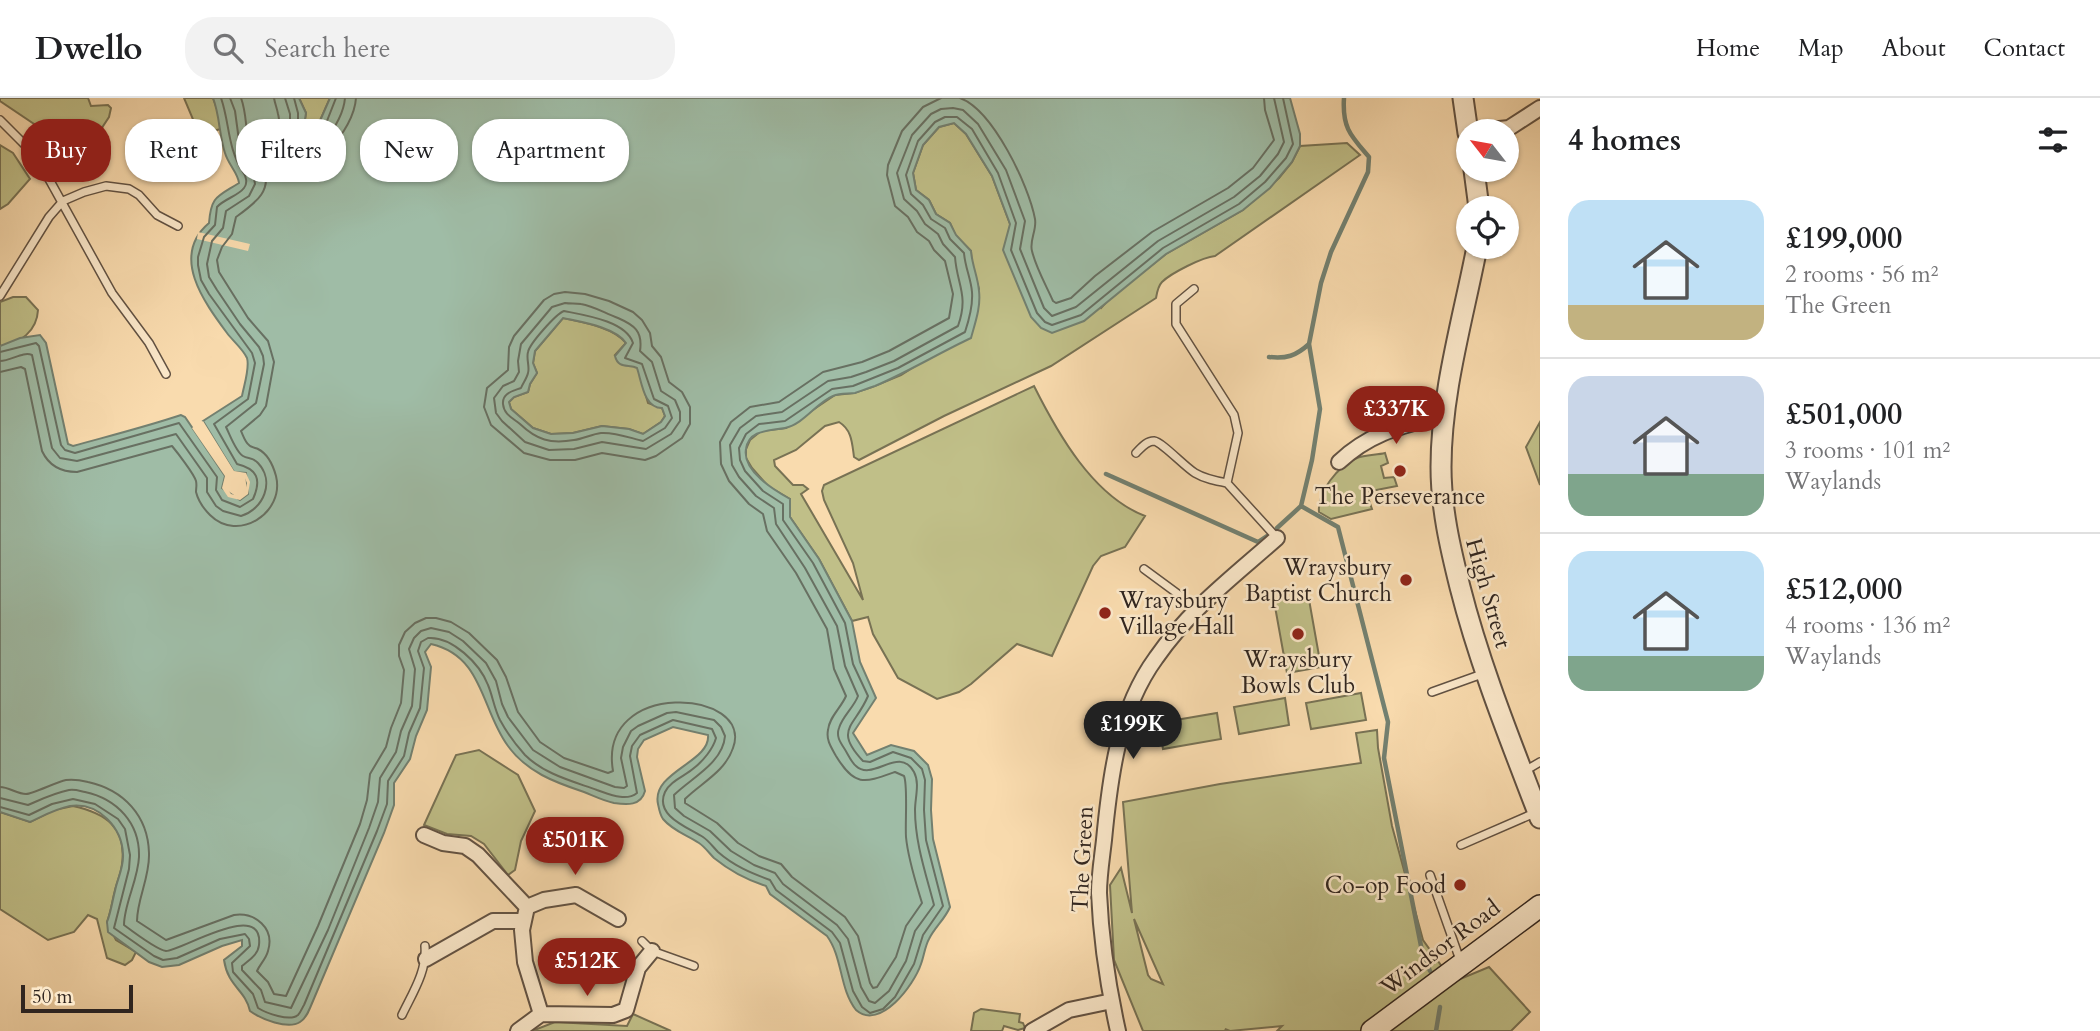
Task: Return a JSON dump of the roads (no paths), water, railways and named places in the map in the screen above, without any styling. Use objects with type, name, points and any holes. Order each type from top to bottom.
[{"type":"main road","name":"Windsor Road","points":[[1372,1031],[1540,906]]},
{"type":"street","points":[[1463,98],[1466,119]]},
{"type":"street","points":[[1519,122],[1540,108]]},
{"type":"street","name":"High Street","points":[[1475,259],[1443,415],[1441,468],[1445,528],[1470,625],[1507,735],[1539,815]]},
{"type":"street","points":[[1339,462],[1357,445],[1386,431],[1443,415]]},
{"type":"street","name":"The Green","points":[[1118,1031],[1107,978],[1099,892],[1109,788],[1129,703],[1155,659],[1197,608],[1277,538]]},
{"type":"street","points":[[424,835],[436,847],[465,846],[478,855],[525,914],[522,930],[525,962],[541,1014]]},
{"type":"street","points":[[425,952],[493,921],[525,914],[544,900],[576,895],[618,919]]},
{"type":"street","points":[[518,1031],[541,1014],[613,1015],[626,1010],[647,946]]},
{"type":"street","points":[[1032,1031],[1069,1010],[1112,1001]]},
{"type":"lane","points":[[0,120],[28,148],[63,201],[112,293],[149,343],[166,374]]},
{"type":"lane","points":[[0,296],[49,217],[63,201],[106,186],[129,189],[139,195],[157,215],[178,226]]},
{"type":"lane","points":[[1194,289],[1176,304],[1176,324],[1234,415],[1238,433],[1227,483]]},
{"type":"lane","points":[[1136,453],[1146,443],[1155,441],[1196,474],[1227,483],[1277,538]]},
{"type":"lane","points":[[1144,569],[1197,608]]},
{"type":"lane","points":[[1432,692],[1486,673]]},
{"type":"lane","points":[[1522,772],[1540,762]]},
{"type":"lane","points":[[1461,845],[1539,815]]},
{"type":"lane","points":[[1430,876],[1461,964]]},
{"type":"lane","points":[[647,946],[694,966]]},
{"type":"lane","points":[[402,1015],[425,952]]},
{"type":"water","points":[[213,98],[299,98],[306,113],[305,119],[236,119],[236,174],[225,153],[222,119],[218,119]]},
{"type":"water","points":[[330,98],[1290,98],[1300,134],[1300,146],[1292,162],[1270,188],[1243,210],[1166,254],[1084,321],[1052,333],[1041,328],[1031,317],[1003,250],[1010,224],[992,176],[966,134],[954,123],[939,127],[923,145],[913,173],[916,190],[929,200],[936,214],[950,223],[956,235],[971,251],[979,297],[971,338],[875,386],[855,393],[833,396],[792,426],[761,432],[748,442],[746,457],[749,465],[760,479],[790,499],[790,517],[819,559],[852,621],[860,662],[876,698],[853,733],[867,755],[891,745],[914,751],[928,765],[932,779],[933,839],[950,907],[929,939],[911,983],[895,1003],[875,1015],[865,1015],[856,1010],[827,936],[770,894],[766,886],[726,867],[701,845],[671,827],[662,817],[658,793],[663,784],[700,753],[708,735],[673,727],[644,740],[638,749],[637,757],[645,791],[643,796],[637,802],[628,804],[607,801],[552,780],[515,755],[499,732],[472,672],[448,650],[431,644],[425,652],[431,667],[427,710],[410,759],[394,783],[394,805],[384,833],[308,1012],[302,1021],[295,1024],[275,1023],[250,1011],[229,976],[224,960],[242,946],[242,940],[179,965],[162,967],[149,962],[108,932],[107,922],[123,854],[122,844],[113,826],[99,813],[90,808],[70,806],[30,822],[0,812],[0,346],[20,338],[40,335],[46,343],[68,444],[73,446],[181,415],[225,476],[222,488],[240,500],[248,494],[246,473],[234,472],[203,421],[242,396],[248,367],[247,358],[209,307],[195,279],[191,264],[192,250],[198,236],[209,223],[211,207],[216,198],[239,183],[346,182],[346,119],[321,119]],"holes":[[[563,318],[588,323],[621,337],[626,343],[615,356],[616,360],[637,368],[647,399],[651,404],[662,408],[665,416],[661,422],[643,434],[629,429],[602,426],[573,433],[551,434],[533,428],[511,409],[509,402],[528,392],[537,373],[533,363],[535,351]]]},
{"type":"waterway","points":[[1277,528],[1301,506],[1312,460],[1320,409],[1309,344],[1321,283],[1331,252],[1368,172],[1369,157],[1346,124],[1344,98]]},
{"type":"waterway","points":[[1269,357],[1290,356],[1309,344]]},
{"type":"waterway","points":[[1106,474],[1258,542],[1267,536]]},
{"type":"waterway","points":[[1301,506],[1338,527],[1388,722],[1384,758],[1422,951],[1430,971]]},
{"type":"waterway","points":[[1436,1031],[1440,1007]]},
{"type":"place","name":"The Perseverance","points":[[1400,471]]},
{"type":"place","name":"Wraysbury Baptist Church","points":[[1406,580]]},
{"type":"place","name":"Wraysbury Village Hall","points":[[1105,613]]},
{"type":"place","name":"Wraysbury Bowls Club","points":[[1298,634]]},
{"type":"place","name":"Co-op Food","points":[[1460,885]]}]
